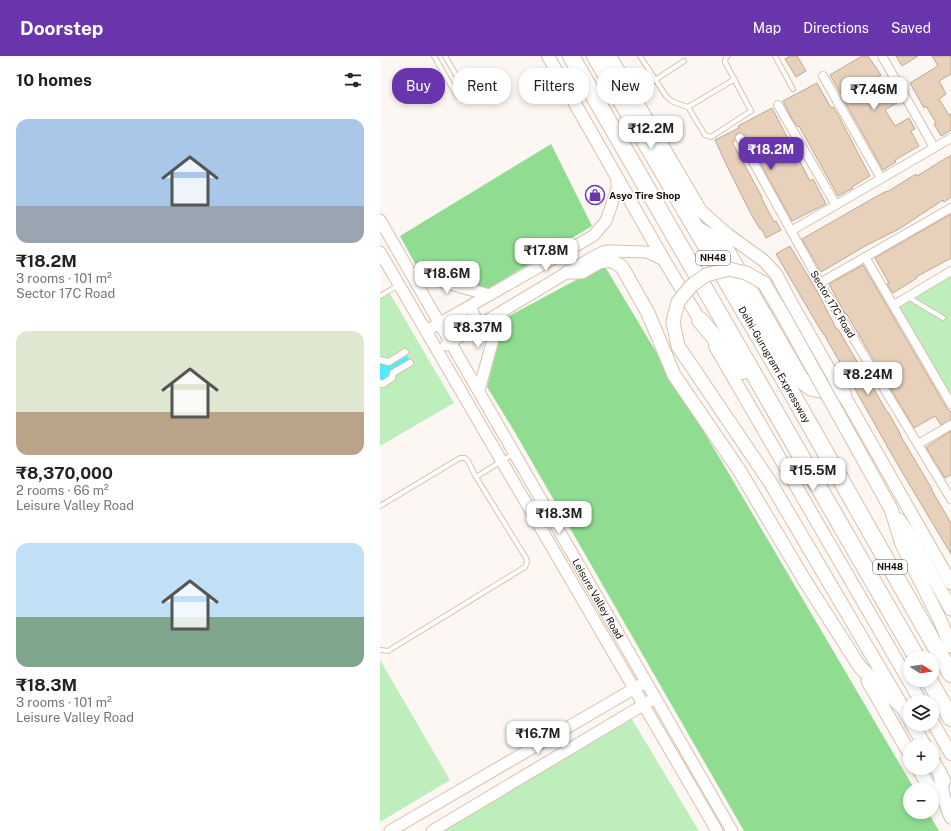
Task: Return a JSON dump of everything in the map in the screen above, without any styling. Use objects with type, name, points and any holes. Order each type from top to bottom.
[{"type":"highway","name":"NH48","points":[[571,56],[578,68]]},
{"type":"highway","name":"Delhi-Gurugram Expressway","points":[[595,56],[786,383],[951,674]]},
{"type":"highway","name":"NH48","points":[[589,87],[913,651]]},
{"type":"highway","points":[[633,104],[653,154]]},
{"type":"highway","points":[[697,230],[723,245],[801,380],[812,388],[843,394]]},
{"type":"highway","points":[[700,320],[770,402]]},
{"type":"highway","points":[[933,687],[951,718]]},
{"type":"main road","points":[[548,56],[555,68]]},
{"type":"main road","points":[[610,56],[617,68]]},
{"type":"main road","points":[[575,104],[664,260],[917,695]]},
{"type":"main road","points":[[638,104],[701,211],[727,234],[764,261],[776,274],[951,583]]},
{"type":"main road","points":[[568,272],[582,272],[599,262],[611,260],[622,268],[648,313],[674,375],[739,470],[805,581],[860,667],[903,742]]},
{"type":"main road","points":[[903,707],[770,482],[678,346],[673,322],[678,302],[691,286],[706,275],[729,269],[746,273],[764,283],[891,509],[910,536],[951,608]]},
{"type":"main road","points":[[891,509],[902,544],[939,618],[951,646]]},
{"type":"main road","points":[[860,667],[903,710]]},
{"type":"main road","points":[[938,731],[951,754]]},
{"type":"main road","points":[[940,773],[951,793]]},
{"type":"main road","points":[[940,773],[943,796],[951,817]]},
{"type":"main road","points":[[939,804],[951,825]]},
{"type":"street","points":[[882,56],[934,147]]},
{"type":"street","points":[[822,76],[881,178]]},
{"type":"street","points":[[778,105],[836,205]]},
{"type":"street","name":"Sector 17C Road","points":[[740,138],[820,283],[918,444],[948,486],[951,499]]},
{"type":"street","points":[[791,231],[951,138]]},
{"type":"street","points":[[426,331],[593,236],[606,221],[617,189],[617,178]]},
{"type":"street","points":[[820,283],[951,208]]},
{"type":"street","name":"Leisure Valley Road","points":[[380,220],[647,681],[732,831]]},
{"type":"street","name":"Leisure Valley Road","points":[[380,252],[717,831]]},
{"type":"street","points":[[437,350],[603,252],[647,252],[664,260]]},
{"type":"street","points":[[865,257],[951,404]]},
{"type":"street","points":[[894,305],[951,271]]},
{"type":"street","points":[[411,273],[489,295]]},
{"type":"street","points":[[470,306],[479,326]]},
{"type":"street","points":[[479,390],[500,314]]},
{"type":"street","points":[[380,360],[389,362],[406,352]]},
{"type":"street","points":[[380,383],[383,384],[392,378],[393,373],[410,363]]},
{"type":"street","points":[[918,444],[951,426]]},
{"type":"street","points":[[390,831],[647,681]]},
{"type":"street","points":[[432,831],[656,697]]},
{"type":"lane","points":[[434,56],[453,89]]},
{"type":"lane","points":[[444,56],[453,71]]},
{"type":"lane","points":[[640,56],[666,96],[673,102],[688,108],[702,132],[711,137],[749,113],[750,109],[725,62],[726,57],[728,56]]},
{"type":"lane","points":[[775,56],[793,89]]},
{"type":"lane","points":[[655,80],[684,61]]},
{"type":"lane","points":[[688,108],[735,79]]},
{"type":"lane","points":[[380,296],[399,284]]},
{"type":"lane","points":[[908,296],[943,318]]},
{"type":"lane","points":[[476,477],[515,452]]},
{"type":"lane","points":[[380,506],[460,458],[465,458],[527,562],[524,567],[388,651],[380,650]]},
{"type":"green space","points":[[551,144],[592,226],[486,290],[418,269],[400,236]]},
{"type":"green space","points":[[604,265],[903,770],[903,775],[906,775],[911,783],[903,783],[903,819],[932,819],[939,831],[744,831],[513,429],[487,387],[505,318]]},
{"type":"green space","points":[[951,276],[951,401],[897,309]]},
{"type":"green space","points":[[389,292],[454,403],[380,446],[380,297]]},
{"type":"green space","points":[[380,660],[450,780],[380,822]]},
{"type":"green space","points":[[627,711],[699,831],[427,831]]},
{"type":"water","points":[[405,353],[411,362],[393,373],[392,378],[380,383],[380,360],[389,362]]},
{"type":"building","points":[[790,56],[797,56],[806,71],[796,77],[785,59]]},
{"type":"building","points":[[862,56],[868,56],[881,75],[878,77],[888,94],[893,91],[900,101],[885,110],[895,126],[909,118],[915,129],[911,131],[919,146],[895,160],[896,162],[883,170],[830,75]]},
{"type":"building","points":[[896,56],[918,56],[902,66]]},
{"type":"building","points":[[932,56],[951,56],[951,74],[939,81],[946,94],[939,99],[949,115],[951,114],[951,130],[941,136],[934,124],[936,123],[926,106],[924,108],[910,83],[938,66]]},
{"type":"building","points":[[817,83],[831,108],[833,107],[837,113],[870,176],[838,196],[799,126],[798,127],[792,119],[783,101]]},
{"type":"building","points":[[772,108],[810,181],[813,179],[826,204],[792,221],[745,135],[737,133],[735,141],[732,142],[774,222],[776,221],[781,230],[766,238],[751,214],[715,140],[739,128],[738,126]]},
{"type":"building","points":[[951,155],[951,197],[944,202],[943,200],[899,229],[867,245],[821,272],[802,239],[879,195],[887,192],[916,174],[917,176]]},
{"type":"building","points":[[951,214],[951,258],[916,277],[917,278],[893,293],[887,284],[889,283],[875,258]]},
{"type":"building","points":[[790,246],[817,291],[837,330],[838,329],[888,412],[951,523],[951,554],[776,254]]},
{"type":"building","points":[[863,265],[946,407],[951,412],[951,420],[941,425],[935,416],[914,428],[846,313],[845,314],[829,284]]},
{"type":"building","points":[[951,431],[951,475],[945,478],[926,447]]},
{"type":"place","name":"Asyo Tire Shop","points":[[595,195]]}]
